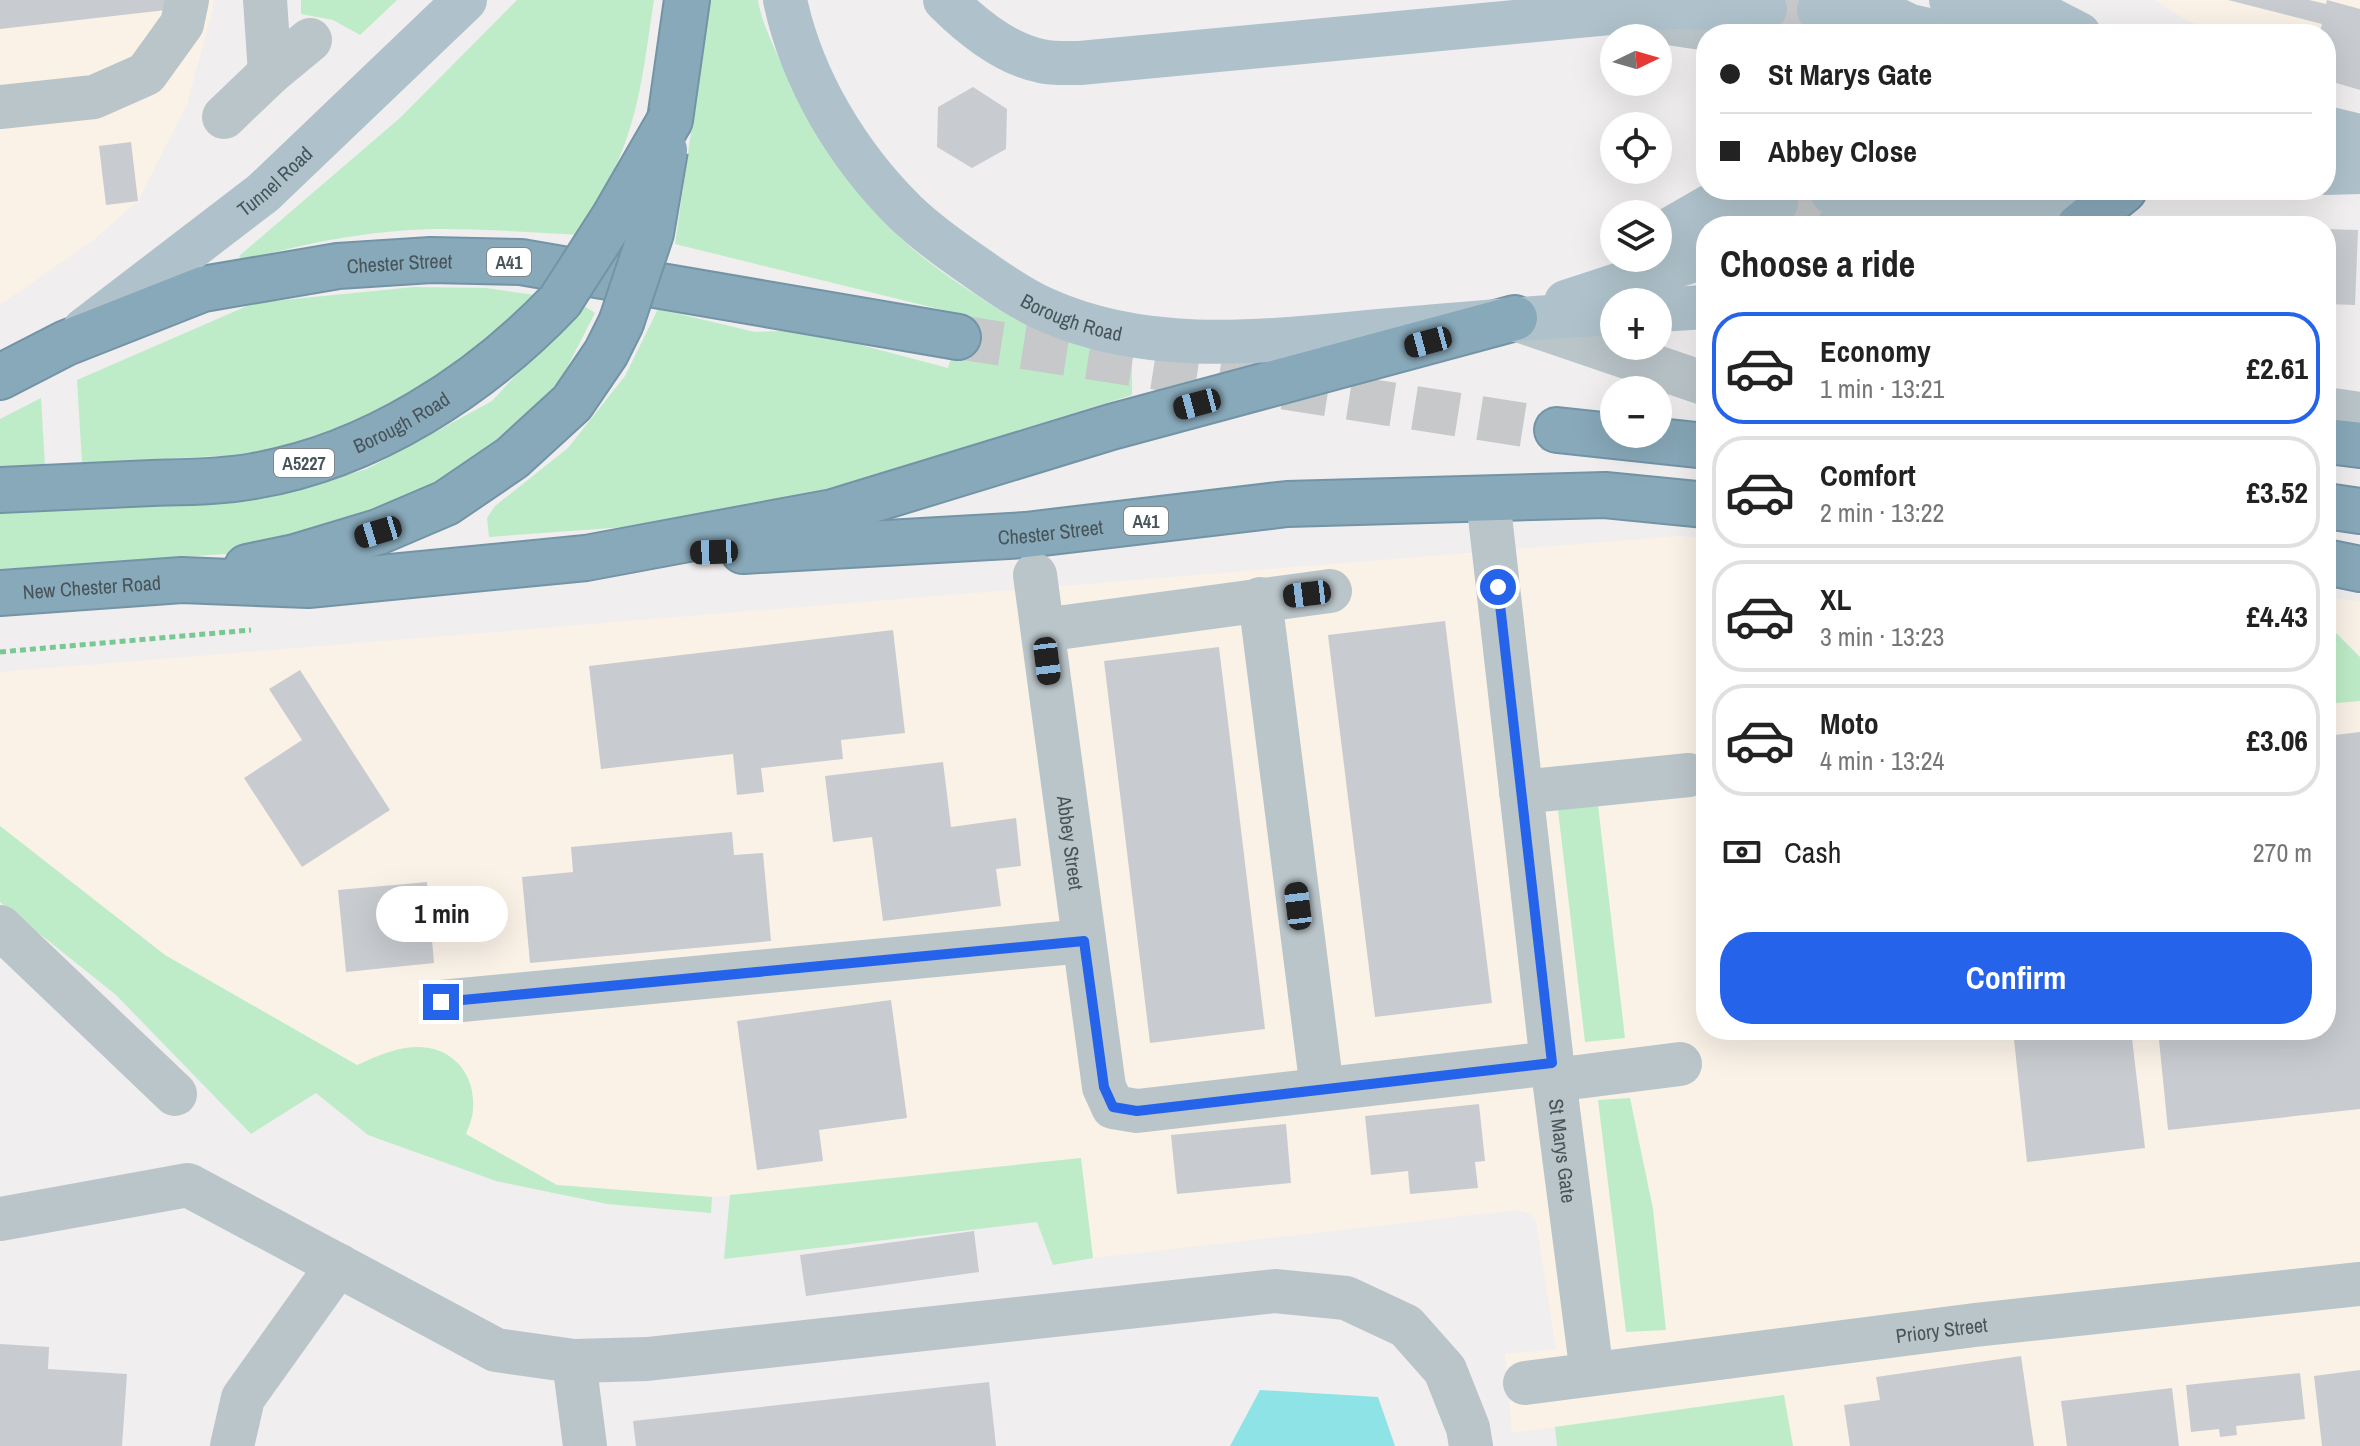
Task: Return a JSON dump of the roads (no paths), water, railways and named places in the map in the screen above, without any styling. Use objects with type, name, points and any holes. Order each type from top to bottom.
[{"type":"highway","name":"Borough Road","points":[[182,580],[295,557],[378,532],[446,503],[512,458],[572,403],[606,353],[621,323],[651,233],[687,0]]},
{"type":"highway","name":"Borough Road","points":[[0,490],[254,476],[314,460],[361,442],[419,413],[529,333],[560,301],[614,217],[670,120]]},
{"type":"highway","name":"Chester Street","points":[[0,377],[66,343],[203,289],[338,266],[431,260],[521,262],[958,337]]},
{"type":"highway","points":[[586,558],[833,512],[1111,427],[1515,318]]},
{"type":"highway","points":[[1557,430],[1696,445]]},
{"type":"highway","name":"Chester Street","points":[[586,558],[1026,535],[1287,504],[1605,495],[1696,504]]},
{"type":"highway","points":[[2336,507],[2360,511]]},
{"type":"highway","name":"A41","points":[[182,580],[308,585],[586,558]]},
{"type":"highway","points":[[2336,564],[2360,569]]},
{"type":"highway","name":"New Chester Road","points":[[0,593],[182,580]]},
{"type":"main road","name":"Tunnel Road","points":[[66,343],[263,193],[465,0]]},
{"type":"main road","name":"Borough Road","points":[[785,0],[801,54],[822,99],[879,187],[927,234],[1044,309],[1099,328],[1152,338],[1204,342],[1263,341],[1515,318]]},
{"type":"main road","points":[[945,0],[960,15],[1012,53],[1043,62],[1068,63],[1673,7],[1754,22]]},
{"type":"main road","points":[[1951,0],[2007,24]]},
{"type":"main road","points":[[2013,0],[2075,24]]},
{"type":"main road","points":[[2057,0],[2087,24]]},
{"type":"main road","points":[[2076,0],[2092,24]]},
{"type":"main road","points":[[1837,5],[1907,24]]},
{"type":"main road","points":[[2336,130],[2360,136]]},
{"type":"main road","points":[[2336,173],[2360,172]]},
{"type":"main road","points":[[1708,216],[1747,200]]},
{"type":"main road","points":[[1736,216],[1757,206],[1757,200]]},
{"type":"main road","points":[[1844,203],[2111,201]]},
{"type":"main road","points":[[2035,216],[2111,201]]},
{"type":"main road","points":[[2064,216],[2111,201]]},
{"type":"main road","points":[[2080,216],[2111,201]]},
{"type":"main road","points":[[1672,230],[1696,221]]},
{"type":"main road","points":[[1672,246],[1696,235]]},
{"type":"main road","points":[[1515,318],[1696,259]]},
{"type":"main road","points":[[1515,318],[1600,269]]},
{"type":"main road","points":[[1515,318],[1615,272]]},
{"type":"main road","points":[[1515,318],[1696,285]]},
{"type":"main road","points":[[1672,309],[1696,308]]},
{"type":"main road","points":[[1515,318],[1600,314]]},
{"type":"main road","points":[[1515,318],[1600,322]]},
{"type":"main road","points":[[1672,326],[1696,327]]},
{"type":"street","points":[[0,107],[94,97],[146,74],[182,24],[187,0]]},
{"type":"street","points":[[265,0],[270,73]]},
{"type":"street","points":[[224,117],[310,40]]},
{"type":"street","points":[[1515,318],[1696,381]]},
{"type":"street","name":"St Marys Gate","points":[[1488,499],[1553,1072],[1592,1374]]},
{"type":"street","name":"Abbey Street","points":[[1035,575],[1104,1087],[1113,1107],[1137,1111],[1322,1089]]},
{"type":"street","points":[[1043,630],[1330,591]]},
{"type":"street","points":[[1260,599],[1322,1089],[1680,1064]]},
{"type":"street","points":[[1521,792],[1689,775]]},
{"type":"street","points":[[0,927],[175,1094]]},
{"type":"street","points":[[441,1002],[1084,941]]},
{"type":"street","points":[[0,1219],[188,1185],[496,1350],[574,1361],[647,1359],[1275,1291],[1346,1298],[1406,1326],[1445,1370],[1468,1428],[1471,1446]]},
{"type":"street","points":[[232,1446],[243,1398],[338,1265]]},
{"type":"street","name":"Priory Street","points":[[1525,1383],[1959,1327],[2360,1284]]},
{"type":"street","points":[[574,1361],[585,1446]]},
{"type":"water","points":[[1260,1390],[1378,1397],[1395,1446],[1230,1446]]},
{"type":"tunnel","points":[[1765,9],[1819,10]]},
{"type":"tunnel","points":[[1776,203],[1793,200]]},
{"type":"tunnel","points":[[958,337],[1557,430]]}]
